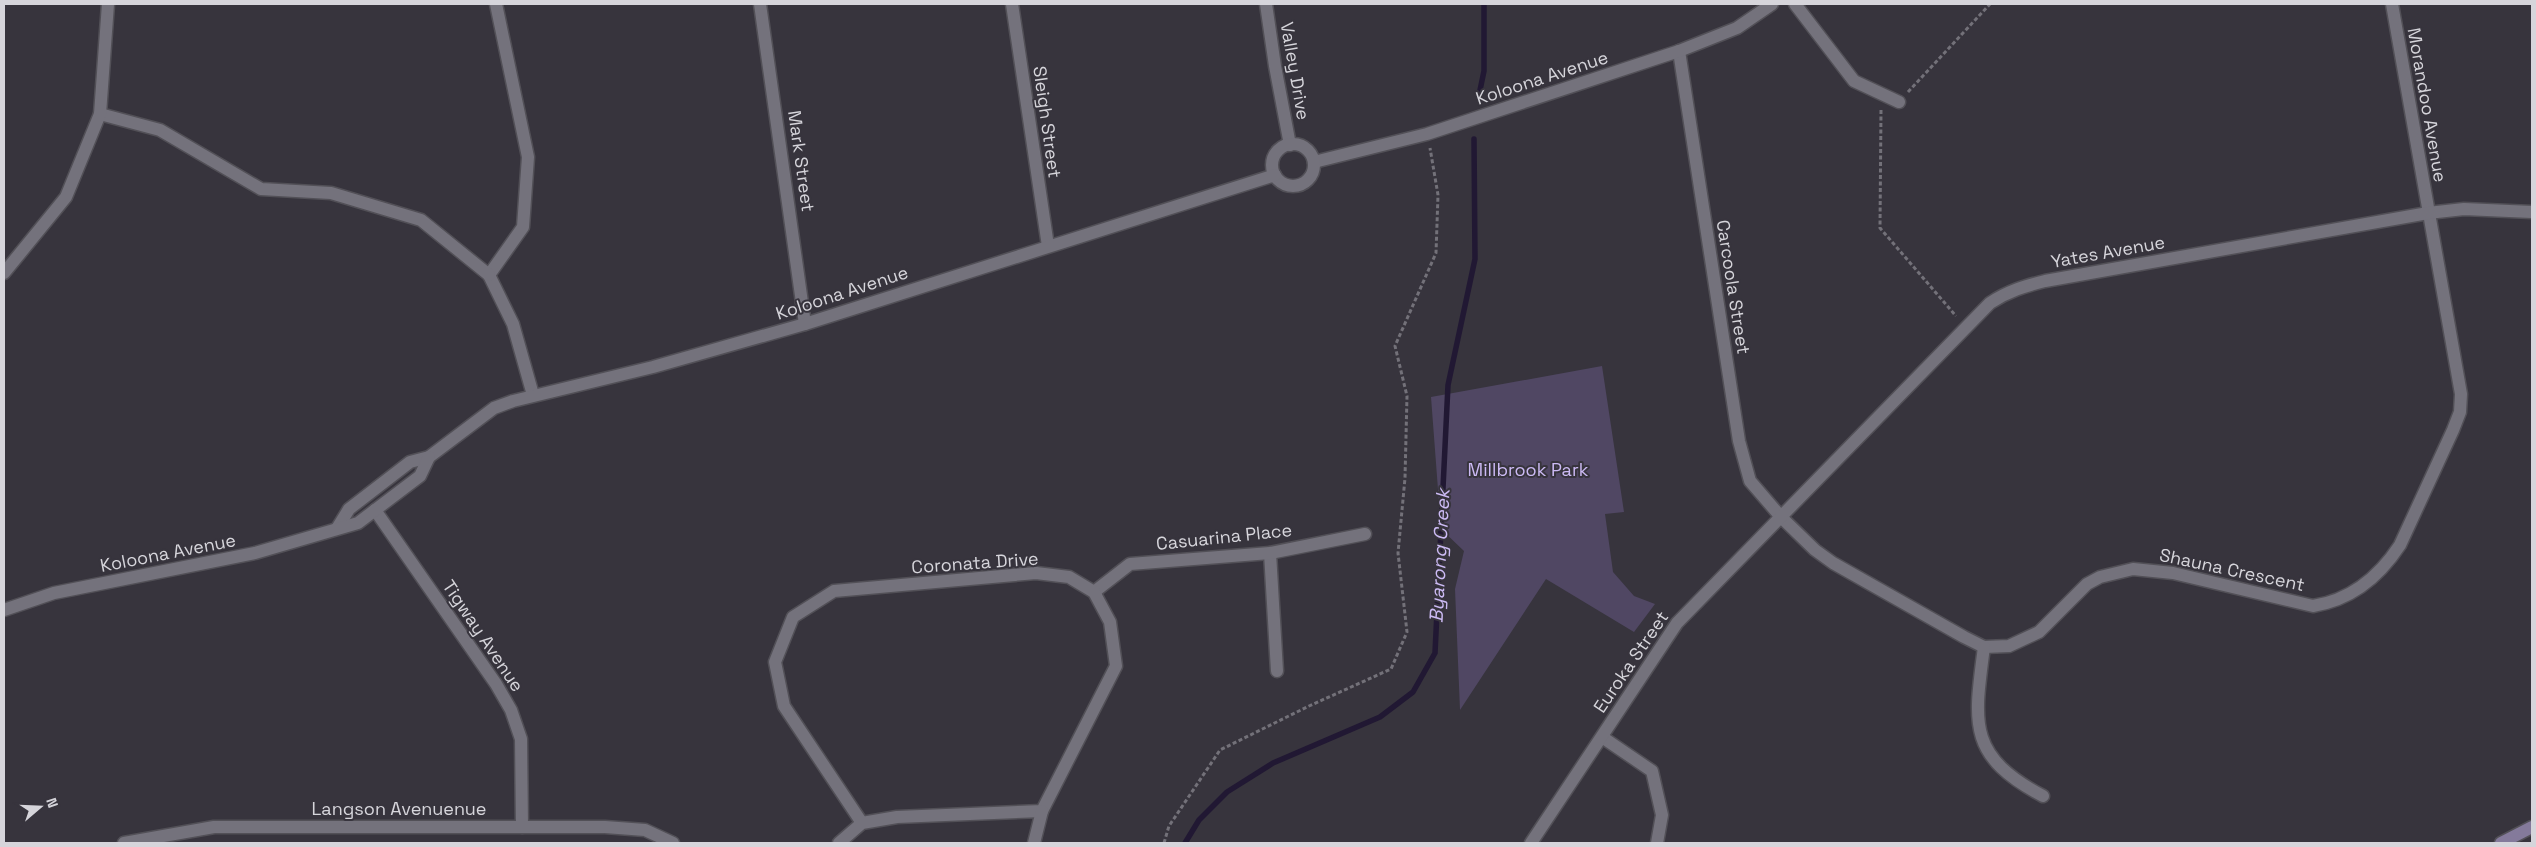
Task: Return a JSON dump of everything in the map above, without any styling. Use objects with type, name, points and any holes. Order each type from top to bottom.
[{"type":"main road","points":[[2501,843],[2532,827]]},
{"type":"street","points":[[4,273],[66,197],[100,114],[108,4]]},
{"type":"street","points":[[489,275],[523,227],[528,157],[496,4]]},
{"type":"street","name":"Mark Street","points":[[760,4],[805,324]]},
{"type":"street","name":"Sleigh Street","points":[[1012,4],[1048,246]]},
{"type":"street","name":"Valley Drive","points":[[1266,4],[1275,66],[1290,145]]},
{"type":"street","name":"Koloona Avenue","points":[[1314,162],[1427,134],[1679,51],[1737,28],[1772,4]]},
{"type":"street","points":[[1795,4],[1854,81],[1899,102]]},
{"type":"street","name":"Morandoo Avenue","points":[[2392,4],[2428,213]]},
{"type":"street","name":"Carcoola Street","points":[[1679,51],[1739,440],[1750,482],[1781,517]]},
{"type":"street","points":[[100,114],[160,130],[261,189],[331,192],[421,220],[489,275],[512,324],[533,394]]},
{"type":"street","points":[[1290,145],[1302,146],[1308,150],[1314,162],[1311,176],[1302,184],[1285,184],[1275,175],[1273,168],[1275,156],[1279,150],[1290,145]]},
{"type":"street","name":"Koloona Avenue","points":[[338,528],[349,509],[410,462],[429,457],[494,408],[533,394],[653,368],[805,324],[1275,175]]},
{"type":"street","name":"Yates Avenue","points":[[1781,517],[1990,303],[2023,286],[2428,213],[2464,209],[2532,212]]},
{"type":"street","name":"Shauna Crescent","points":[[1984,647],[2009,646],[2039,632],[2087,584],[2114,572],[2133,569],[2173,572],[2312,606],[2328,604],[2346,597],[2375,576],[2388,563],[2400,546],[2460,412],[2461,394],[2457,368],[2428,213]]},
{"type":"street","name":"Koloona Avenue","points":[[4,610],[54,593],[255,553],[358,523],[420,476],[429,457]]},
{"type":"street","name":"Tigway Avenue","points":[[375,510],[496,684],[511,710],[522,739],[522,827]]},
{"type":"street","points":[[1781,517],[1810,546],[1832,563],[1984,647],[1976,712],[1983,744],[2008,776],[2043,796]]},
{"type":"street","name":"Euroka Street","points":[[1531,843],[1677,623],[1781,517]]},
{"type":"street","name":"Casuarina Place","points":[[1094,592],[1130,564],[1270,553],[1366,534]]},
{"type":"street","points":[[1270,553],[1277,671]]},
{"type":"street","name":"Coronata Drive","points":[[862,823],[784,706],[774,662],[792,617],[834,592],[1027,574],[1069,577],[1094,592]]},
{"type":"street","points":[[1034,843],[1042,811],[1116,666],[1110,622],[1094,592]]},
{"type":"street","points":[[1602,736],[1652,771],[1662,815],[1657,843]]},
{"type":"street","points":[[840,843],[862,823],[897,816],[1042,811]]},
{"type":"street","name":"Langson Avenuenue","points":[[124,843],[214,827],[605,827],[644,830],[673,843]]},
{"type":"path","points":[[1899,102],[1990,4]]},
{"type":"path","points":[[1881,93],[1880,228],[1966,327]]},
{"type":"green space","name":"Millbrook Park","points":[[1602,366],[1624,512],[1605,514],[1613,572],[1634,596],[1655,604],[1634,632],[1546,579],[1460,710],[1455,589],[1464,551],[1441,529],[1431,397]]},
{"type":"waterway","name":"Byarong Creek","points":[[1479,95],[1484,71],[1484,4]]},
{"type":"waterway","name":"Byarong Creek","points":[[1185,843],[1199,820],[1227,792],[1273,763],[1380,717],[1413,692],[1435,653],[1448,385],[1475,259],[1474,139]]}]
